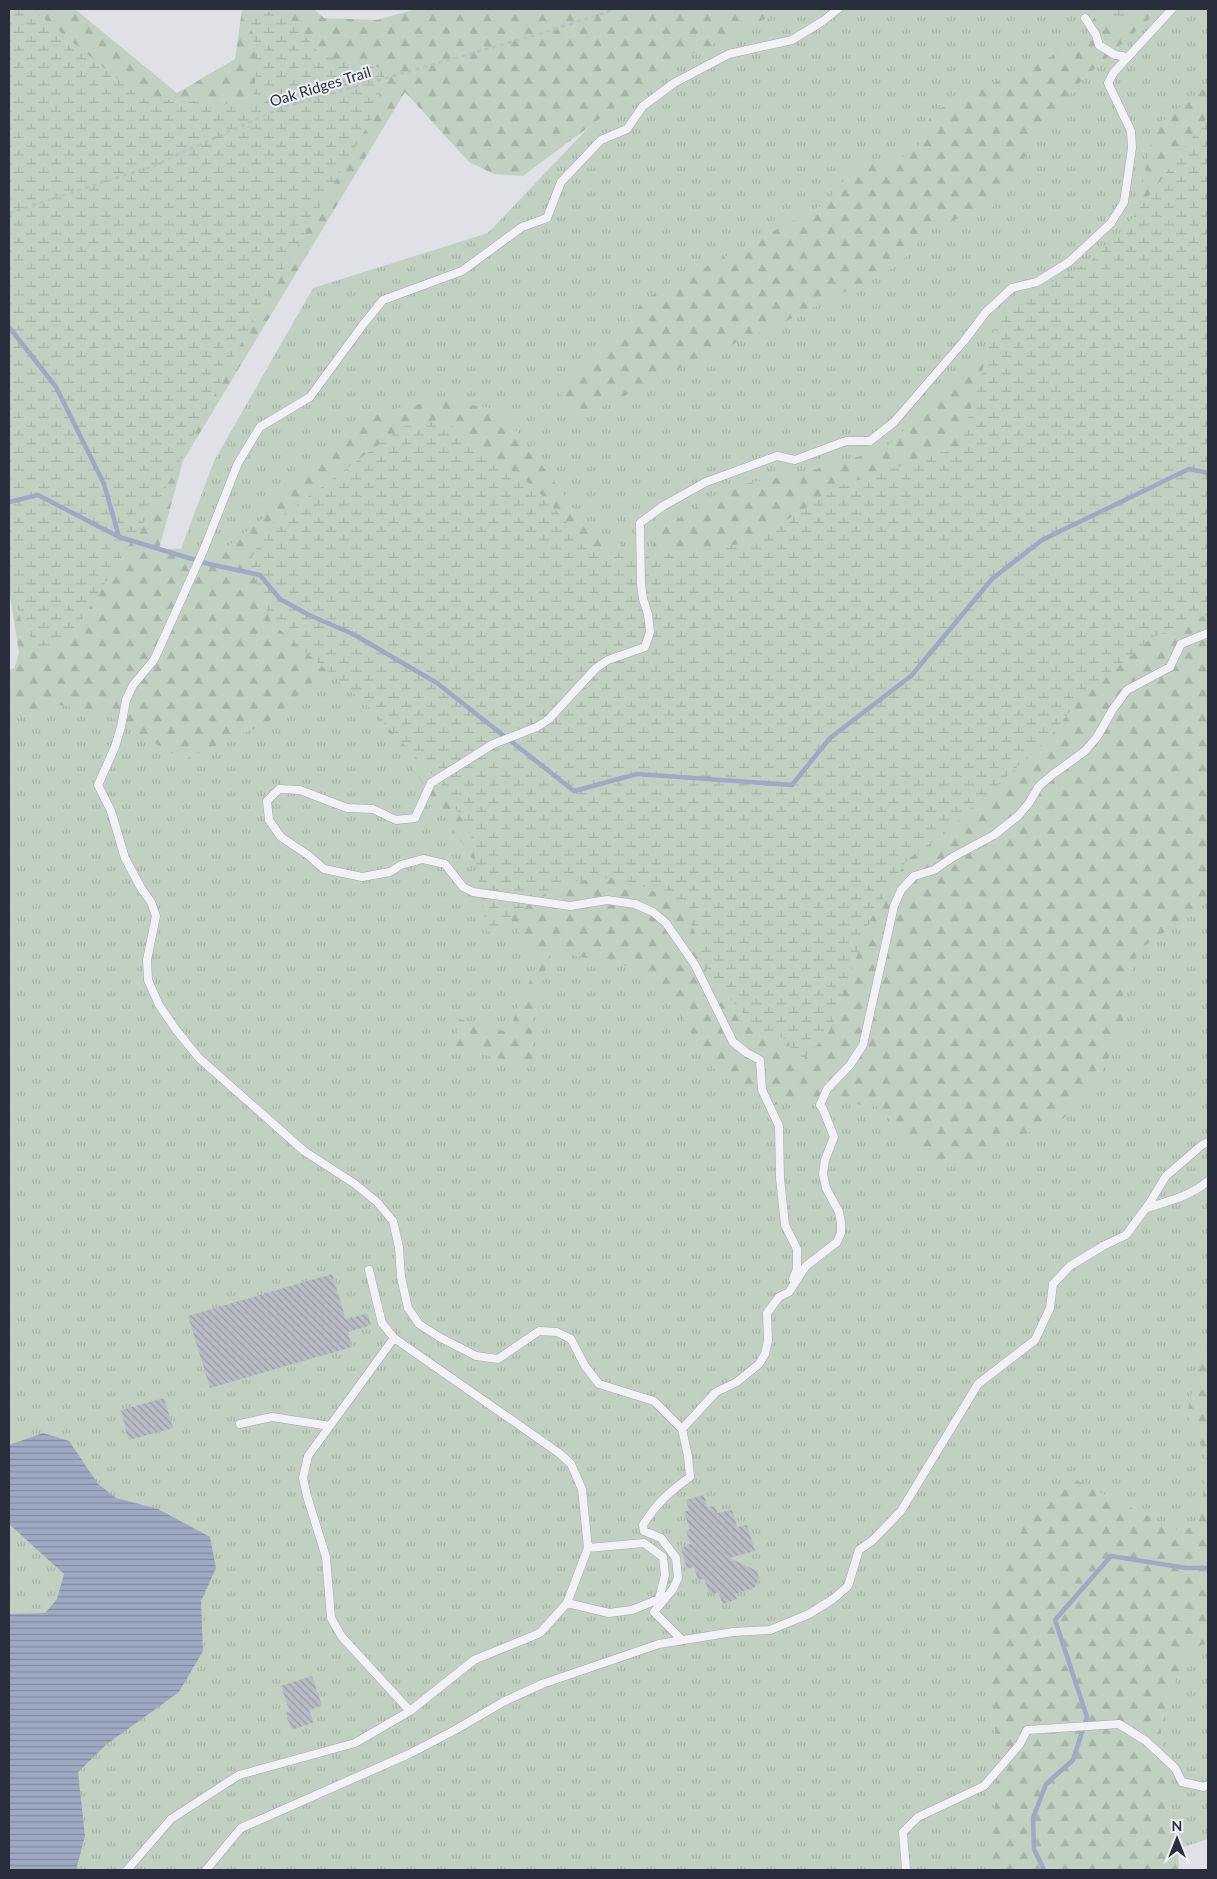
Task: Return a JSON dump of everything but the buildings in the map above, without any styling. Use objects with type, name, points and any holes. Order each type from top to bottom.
[{"type":"lane","points":[[682,1640],[654,1612],[673,1589],[678,1578],[676,1558],[661,1538],[644,1531],[643,1525],[653,1508],[669,1492],[690,1477],[682,1429],[654,1401],[600,1384],[584,1366],[571,1339],[557,1332],[539,1331],[498,1359],[476,1356],[439,1337],[419,1324],[408,1308],[401,1277],[399,1247],[393,1221],[378,1202],[355,1184],[304,1152],[200,1058],[177,1031],[159,1005],[148,980],[147,960],[156,916],[151,902],[125,858],[111,811],[98,785],[121,727],[126,700],[133,685],[154,660],[204,549],[238,463],[260,426],[310,397],[383,300],[462,271],[522,226],[547,218],[561,182],[601,140],[627,129],[643,106],[674,83],[729,54],[792,40],[823,21],[838,9]]},
{"type":"lane","points":[[789,1292],[798,1269],[796,1249],[785,1225],[780,1178],[779,1126],[762,1090],[760,1060],[733,1042],[695,965],[666,923],[652,912],[635,904],[607,900],[570,906],[473,892],[463,887],[445,864],[423,859],[401,865],[390,872],[362,878],[324,869],[308,855],[281,837],[269,820],[268,801],[279,790],[300,790],[347,808],[373,809],[396,820],[415,818],[431,783],[493,744],[537,727],[549,719],[596,668],[608,660],[645,647],[650,632],[641,584],[640,523],[663,506],[706,482],[776,456],[795,460],[846,441],[870,441],[894,422],[964,341],[986,312],[1012,288],[1037,282],[1069,262],[1116,217],[1124,202],[1132,148],[1131,131],[1108,83],[1114,72],[1172,9]]},
{"type":"lane","points":[[1085,18],[1096,35],[1099,45],[1116,56],[1128,56]]},
{"type":"lane","points":[[682,1429],[716,1392],[737,1382],[759,1364],[765,1354],[768,1341],[767,1313],[779,1297],[789,1292],[806,1266],[837,1242],[841,1233],[839,1212],[826,1188],[823,1174],[825,1160],[834,1137],[820,1105],[827,1089],[850,1065],[863,1045],[894,906],[900,890],[914,876],[934,870],[953,856],[994,835],[1018,816],[1040,786],[1052,775],[1085,752],[1097,737],[1113,709],[1127,690],[1170,667],[1181,644],[1208,633]]},
{"type":"lane","points":[[206,1870],[240,1828],[409,1754],[503,1702],[542,1684],[659,1644],[733,1632],[770,1630],[809,1614],[834,1599],[848,1586],[859,1550],[902,1511],[978,1384],[1035,1340],[1050,1308],[1054,1284],[1070,1266],[1103,1246],[1126,1235],[1146,1209],[1166,1176],[1208,1142]]},
{"type":"lane","points":[[1146,1209],[1176,1199],[1203,1185],[1208,1180]]},
{"type":"lane","points":[[127,1870],[171,1819],[240,1775],[355,1743],[410,1711],[474,1660],[540,1633],[567,1604],[588,1548],[582,1489],[571,1464],[559,1453],[394,1338],[382,1323],[369,1270]]},
{"type":"lane","points":[[394,1338],[308,1456],[303,1478],[326,1557],[331,1618],[342,1637],[410,1711]]},
{"type":"lane","points":[[240,1424],[272,1417],[330,1426]]},
{"type":"lane","points":[[567,1604],[609,1613],[632,1610],[659,1598],[665,1575],[663,1557],[644,1543],[588,1548]]},
{"type":"lane","points":[[906,1870],[903,1832],[918,1817],[984,1786],[1020,1744],[1027,1730],[1119,1724],[1146,1741],[1175,1768],[1182,1782],[1204,1787],[1208,1785]]},
{"type":"path","name":"Oak Ridges Trail","points":[[9,213],[153,166],[281,108],[536,35],[616,9]]},
{"type":"green space","points":[[9,9],[75,9],[177,93],[235,59],[242,9],[314,9],[324,18],[377,20],[416,9],[786,9],[679,60],[523,176],[494,174],[469,162],[405,92],[183,461],[159,549],[226,548],[267,515],[284,484],[382,411],[441,400],[501,410],[587,526],[626,547],[620,570],[705,578],[688,547],[652,547],[658,532],[728,487],[810,471],[884,449],[1059,281],[1128,254],[1154,128],[1208,85],[1208,895],[1183,919],[1139,950],[1123,995],[1123,1027],[1100,1075],[1063,1119],[998,1144],[983,1162],[935,1166],[877,1107],[814,1098],[769,1106],[713,1068],[653,971],[551,951],[532,1014],[533,1067],[454,1047],[459,1019],[508,1032],[538,962],[454,830],[339,659],[267,723],[183,760],[107,715],[56,704],[9,719],[9,685],[19,653],[9,589]]},
{"type":"green space","points":[[9,9],[32,9],[141,98],[252,105],[257,67],[249,9],[263,9],[296,25],[321,55],[386,69],[375,113],[246,334],[172,477],[85,615],[60,649],[43,652],[22,625],[9,573]]},
{"type":"green space","points":[[763,9],[1208,9],[1208,1839],[1113,1870],[9,1870],[9,670],[156,616],[214,461],[313,288],[488,233],[663,49]]},
{"type":"green space","points":[[1098,9],[1160,9],[1076,86],[1034,143],[992,208],[932,227],[899,265],[786,321],[692,362],[602,407],[575,410],[559,392],[610,345],[645,299],[828,202],[856,163],[899,160],[918,146],[932,112],[1083,42]]},
{"type":"green space","points":[[1110,9],[1136,9],[1117,28]]},
{"type":"green space","points":[[1208,116],[1208,615],[1151,638],[1077,703],[1048,739],[941,836],[907,860],[870,920],[829,1032],[799,1064],[787,1039],[762,1033],[707,974],[699,943],[683,905],[642,886],[613,877],[561,883],[487,933],[471,835],[442,785],[370,708],[271,622],[249,563],[267,527],[404,426],[443,419],[534,487],[595,552],[681,553],[752,542],[842,485],[960,447],[996,323],[1026,296],[1091,261],[1125,228]]},
{"type":"green space","points":[[1208,1343],[1208,1461],[1187,1414],[1200,1355]]},
{"type":"green space","points":[[1208,1461],[1208,1643],[1186,1650],[1160,1726],[1178,1848],[1179,1870],[988,1870],[999,1767],[988,1661],[992,1599],[1027,1518],[1074,1479],[1176,1530],[1198,1527]]},
{"type":"water","points":[[43,1433],[69,1441],[98,1484],[116,1498],[158,1509],[210,1537],[216,1568],[201,1601],[203,1651],[179,1692],[107,1744],[78,1772],[85,1836],[76,1870],[9,1870],[9,1614],[45,1613],[57,1599],[64,1574],[9,1524],[9,1445]]},
{"type":"waterway","points":[[9,327],[56,387],[104,484],[119,537]]},
{"type":"waterway","points":[[9,502],[38,495],[119,537],[209,564],[260,575],[280,599],[309,615],[353,634],[437,683],[574,791],[637,774],[792,785],[830,738],[911,676],[992,579],[1042,540],[1189,469],[1208,473]]},
{"type":"waterway","points":[[1044,1870],[1034,1849],[1033,1818],[1046,1784],[1073,1760],[1087,1717],[1055,1620],[1111,1556],[1186,1568],[1208,1568]]}]
